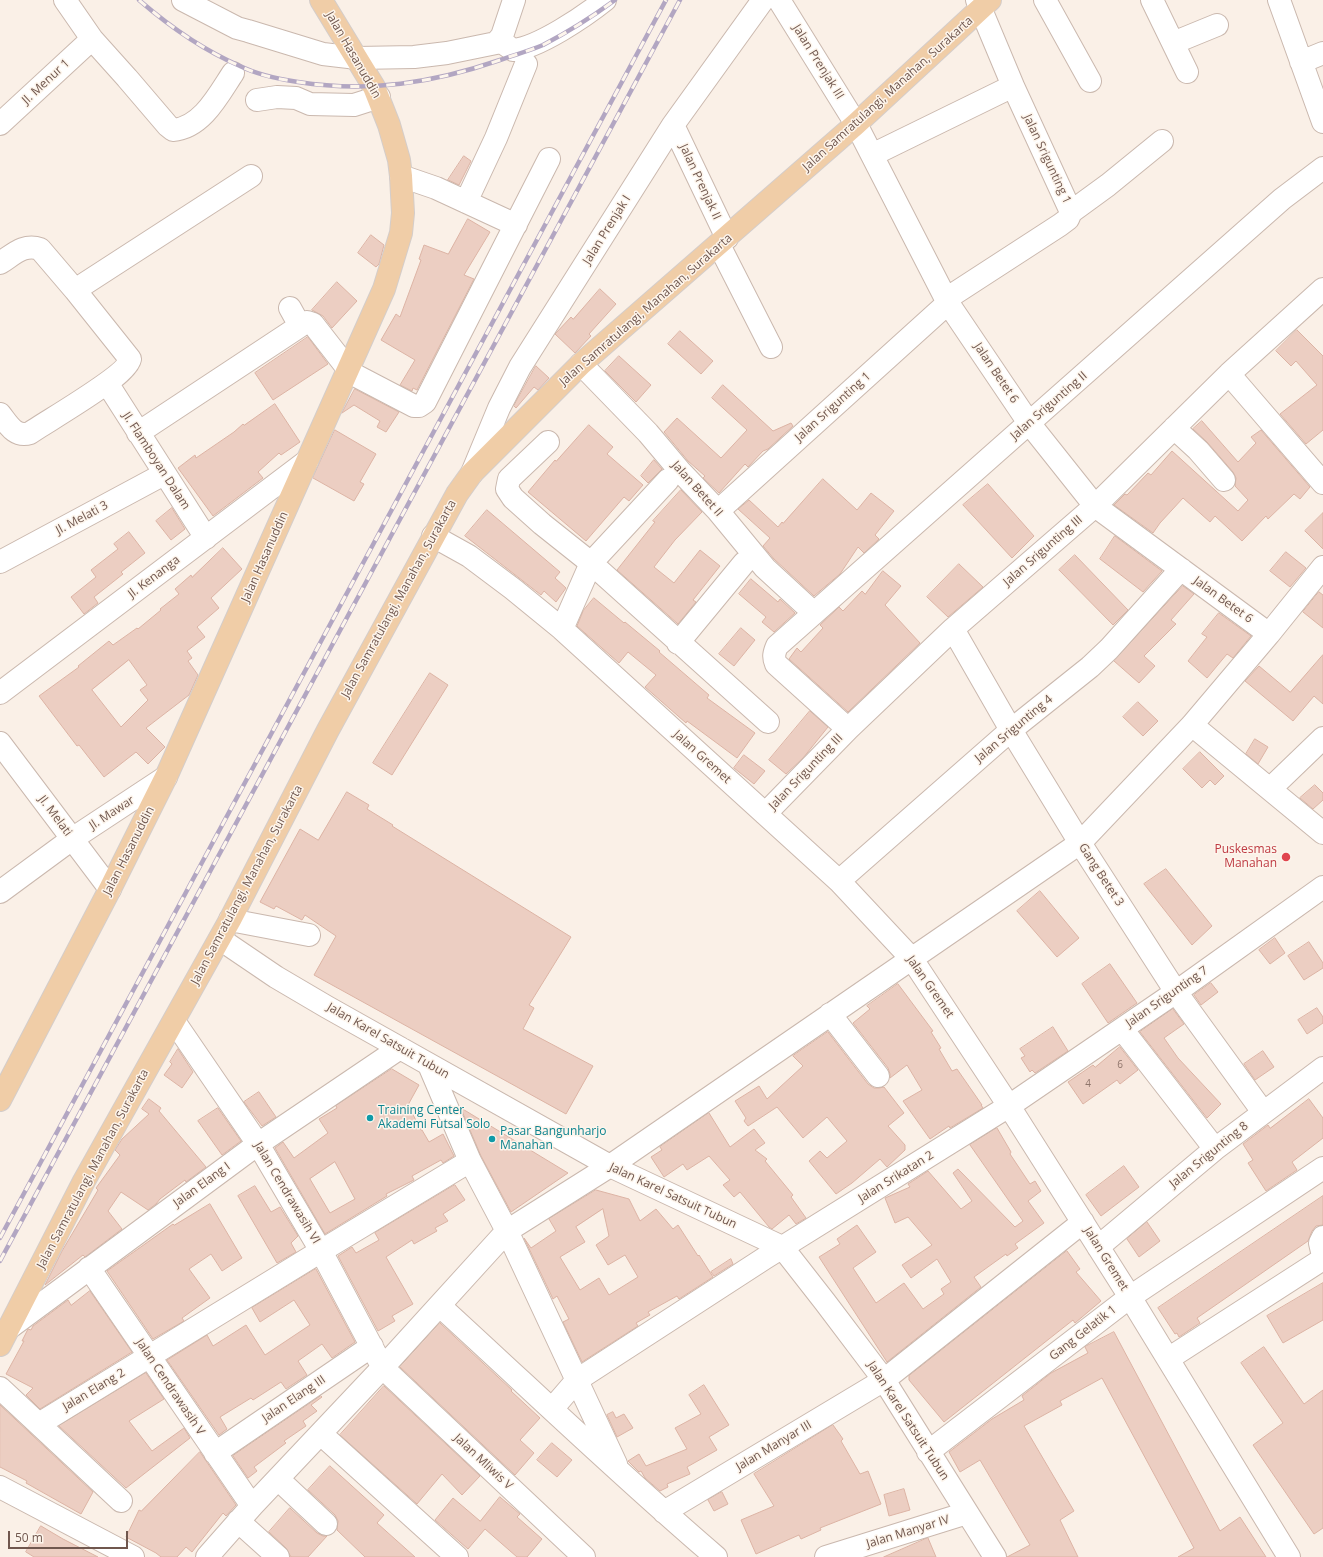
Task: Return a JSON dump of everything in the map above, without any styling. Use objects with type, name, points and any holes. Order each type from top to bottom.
[{"type":"main road","name":"Jalan Hasanuddin","points":[[3,1089],[110,889],[166,777],[384,289],[401,233],[403,213],[401,176],[394,141],[374,87],[321,0]]},
{"type":"main road","name":"Jalan Samratulangi, Manahan, Surakarta","points":[[4,1336],[84,1181],[225,930],[328,730],[433,536],[457,494],[472,473],[582,364],[856,124],[983,3]]},
{"type":"street","points":[[65,0],[92,39],[173,130],[188,126],[204,113],[234,73]]},
{"type":"street","points":[[183,0],[237,28],[248,32],[323,54],[357,58],[447,54],[494,44],[502,36],[514,0]]},
{"type":"street","points":[[499,40],[513,50],[528,47],[564,28],[605,0]]},
{"type":"street","name":"Jalan Prenjak I","points":[[472,473],[499,408],[520,367],[674,125],[763,0]]},
{"type":"street","name":"Jalan Prenjak III","points":[[779,0],[856,124]]},
{"type":"street","points":[[1045,0],[1090,81]]},
{"type":"street","points":[[1152,0],[1187,72]]},
{"type":"street","points":[[1279,0],[1323,122]]},
{"type":"street","name":"Jalan Srigunting 1","points":[[718,511],[947,301],[1068,219],[1071,212],[1013,86],[983,3]]},
{"type":"street","points":[[1173,43],[1217,25]]},
{"type":"street","name":"Jl. Menur 1","points":[[0,124],[92,39]]},
{"type":"street","points":[[1301,62],[1323,53]]},
{"type":"street","points":[[466,202],[496,138],[526,64]]},
{"type":"street","points":[[872,155],[1013,86]]},
{"type":"street","points":[[257,100],[296,98],[310,104],[354,106],[379,98]]},
{"type":"street","name":"Jalan Betet 6","points":[[856,124],[947,301],[1030,423],[1095,506],[1270,634]]},
{"type":"street","name":"Jalan Prenjak II","points":[[674,125],[723,242],[770,347]]},
{"type":"street","points":[[1071,212],[1108,185],[1162,141]]},
{"type":"street","points":[[138,433],[295,317],[313,324],[348,370],[414,406],[422,405],[453,348],[549,159]]},
{"type":"street","name":"Jalan Srigunting II","points":[[848,729],[776,664],[774,652],[777,646],[1282,199],[1323,168]]},
{"type":"street","points":[[75,290],[251,176]]},
{"type":"street","points":[[401,176],[436,188],[516,225]]},
{"type":"street","points":[[0,263],[23,248],[34,247],[44,253],[130,359],[124,370],[107,383],[30,433],[20,435],[14,431],[0,414]]},
{"type":"street","name":"Jalan Srigunting III","points":[[765,814],[848,729],[953,629],[1095,506],[1229,374],[1323,289]]},
{"type":"street","name":"Jalan Betet II","points":[[582,364],[648,433],[680,472],[718,511],[765,568],[814,613]]},
{"type":"street","points":[[1229,374],[1323,483]]},
{"type":"street","name":"Jl. Flamboyan Dalam","points":[[107,383],[206,538]]},
{"type":"street","points":[[1174,428],[1198,450],[1224,480]]},
{"type":"street","points":[[548,442],[509,480],[507,489],[513,498],[542,524],[591,563],[678,643],[768,722]]},
{"type":"street","name":"Jl. Kenanga","points":[[0,694],[307,461]]},
{"type":"street","name":"Jl. Melati 3","points":[[0,562],[164,474]]},
{"type":"street","points":[[562,629],[591,563],[668,480]]},
{"type":"street","name":"Jalan Gremet","points":[[433,536],[469,556],[513,588],[562,629],[839,881],[912,959],[1083,1222],[1289,1557]]},
{"type":"street","points":[[678,643],[744,563]]},
{"type":"street","points":[[207,1557],[245,1513],[383,1368],[507,1232],[610,1166],[1080,843],[1192,725],[1270,634],[1323,567]]},
{"type":"street","name":"Jalan Srigunting 4","points":[[839,881],[1011,730],[1068,685],[1109,649],[1181,569]]},
{"type":"street","name":"Gang Betet 3","points":[[953,629],[1011,730],[1080,843],[1176,992],[1264,1112]]},
{"type":"street","points":[[1192,725],[1323,833]]},
{"type":"street","points":[[1270,789],[1323,738]]},
{"type":"street","name":"Jl. Melati","points":[[0,743],[110,889]]},
{"type":"street","name":"Jl. Mawar","points":[[0,892],[72,839],[166,777]]},
{"type":"street","name":"Jalan Srigunting 7","points":[[1009,1106],[1176,992],[1323,887]]},
{"type":"street","points":[[225,930],[310,935]]},
{"type":"street","name":"Jalan Karel Satsuit Tubun","points":[[225,930],[276,977],[400,1048],[610,1166],[782,1247],[884,1380],[995,1557]]},
{"type":"street","points":[[830,1014],[878,1076]]},
{"type":"street","name":"Jalan Cendrawasih VI","points":[[178,1027],[258,1144],[321,1251],[383,1368]]},
{"type":"street","points":[[1122,1029],[1215,1149]]},
{"type":"street","name":"Jalan Elang I","points":[[4,1336],[89,1268],[258,1144],[400,1048]]},
{"type":"street","points":[[429,1064],[470,1162],[507,1232],[622,1475]]},
{"type":"street","name":"Jalan Srigunting 8","points":[[1098,1247],[1215,1149],[1323,1068]]},
{"type":"street","name":"Jalan Srikatan 2","points":[[552,1408],[577,1380],[782,1247],[1009,1106]]},
{"type":"street","name":"Jalan Elang 2","points":[[39,1424],[321,1251],[470,1162]]},
{"type":"street","name":"Gang Gelatik 1","points":[[928,1452],[1130,1297],[1323,1168]]},
{"type":"street","name":"Jalan Manyar III","points":[[664,1512],[884,1380],[1083,1222]]},
{"type":"street","points":[[1171,1357],[1323,1258],[1320,1243],[1323,1237]]},
{"type":"street","name":"Jalan Cendrawasih V","points":[[89,1268],[215,1453],[245,1513],[278,1557]]},
{"type":"street","points":[[440,1306],[552,1408],[622,1475],[716,1557]]},
{"type":"street","name":"Jalan Elang III","points":[[215,1453],[372,1346]]},
{"type":"street","name":"Jalan Mliwis V","points":[[383,1368],[584,1557]]},
{"type":"street","points":[[0,1388],[122,1501]]},
{"type":"street","points":[[321,1434],[457,1557]]},
{"type":"street","points":[[278,1479],[326,1524]]},
{"type":"street","points":[[0,1487],[133,1557]]},
{"type":"street","name":"Jalan Manyar IV","points":[[826,1557],[967,1513]]},
{"type":"building","points":[[464,156],[471,161],[459,185],[448,180]]},
{"type":"building","points":[[468,219],[490,232],[464,275],[474,279],[417,390],[413,388],[412,391],[400,385],[415,360],[381,340],[396,314],[400,317],[421,260],[419,259],[424,245],[448,254]]},
{"type":"building","points":[[371,235],[384,245],[379,264],[376,267],[358,253]]},
{"type":"building","points":[[337,282],[357,301],[332,328],[323,316],[312,310]]},
{"type":"building","points":[[600,289],[616,304],[589,334],[591,336],[575,353],[555,334],[571,317],[573,319]]},
{"type":"building","points":[[1297,330],[1323,356],[1323,430],[1306,444],[1280,414],[1317,385],[1296,361],[1291,366],[1276,351]]},
{"type":"building","points":[[680,331],[713,361],[701,374],[668,344]]},
{"type":"building","points":[[308,337],[328,364],[273,400],[255,373]]},
{"type":"building","points":[[619,356],[651,385],[636,402],[605,371]]},
{"type":"building","points":[[536,366],[549,378],[538,390],[534,387],[516,408],[514,406]]},
{"type":"building","points":[[723,385],[773,431],[791,423],[793,426],[768,449],[763,451],[748,467],[745,464],[719,493],[703,478],[705,476],[688,461],[664,432],[677,418],[721,458],[747,430],[712,398]]},
{"type":"building","points":[[355,389],[399,412],[386,432],[377,427],[380,421],[354,405],[342,413]]},
{"type":"building","points":[[275,404],[300,442],[281,455],[279,453],[258,472],[263,478],[213,516],[178,468],[195,455],[196,458],[234,432],[243,424],[244,425]]},
{"type":"building","points":[[1202,421],[1238,462],[1256,443],[1251,437],[1261,430],[1310,487],[1300,499],[1294,494],[1268,519],[1266,516],[1242,541],[1215,516],[1210,522],[1183,498],[1153,533],[1114,505],[1125,494],[1127,495],[1148,473],[1151,475],[1172,451],[1238,511],[1248,500],[1235,486],[1236,478],[1233,472],[1207,442],[1193,429]]},
{"type":"building","points":[[589,425],[613,447],[607,454],[643,485],[629,501],[624,497],[586,541],[528,492],[555,460],[556,461]]},
{"type":"building","points":[[335,430],[376,454],[360,482],[364,484],[354,501],[313,478]]},
{"type":"building","points":[[654,460],[662,469],[648,483],[641,476]]},
{"type":"building","points":[[823,479],[857,510],[871,493],[894,511],[875,535],[879,539],[864,553],[858,547],[840,574],[814,596],[774,559],[763,546],[770,538],[738,509],[749,500],[778,527]]},
{"type":"building","points":[[988,484],[1034,536],[1012,558],[963,505]]},
{"type":"building","points":[[681,490],[702,512],[675,540],[654,567],[674,583],[700,550],[720,566],[693,600],[696,602],[678,624],[617,570],[655,522],[653,521]]},
{"type":"building","points":[[172,508],[185,529],[171,540],[156,521]]},
{"type":"building","points":[[487,510],[560,572],[555,578],[566,588],[556,602],[544,591],[541,595],[465,536]]},
{"type":"building","points":[[1323,513],[1323,549],[1305,531]]},
{"type":"building","points":[[129,532],[145,553],[121,572],[123,574],[94,597],[98,603],[84,614],[71,597],[96,577],[91,570],[118,549],[114,544]]},
{"type":"building","points":[[1115,536],[1162,571],[1143,592],[1100,559]]},
{"type":"building","points":[[223,548],[242,569],[211,598],[219,608],[197,627],[205,637],[187,651],[192,658],[188,661],[198,675],[189,695],[146,728],[165,747],[148,764],[136,752],[104,777],[79,745],[77,746],[39,696],[79,667],[78,666],[109,641],[113,645],[137,628],[138,629],[179,594],[175,589],[191,575],[192,577]],"holes":[[[129,660],[147,685],[140,690],[148,700],[121,727],[92,690]]]},
{"type":"building","points":[[1286,552],[1306,568],[1290,587],[1270,571]]},
{"type":"building","points":[[1075,555],[1128,610],[1113,625],[1059,570]]},
{"type":"building","points":[[959,564],[983,587],[948,617],[927,597]]},
{"type":"building","points":[[883,571],[901,586],[885,605],[920,643],[848,712],[789,659],[797,648],[801,652],[823,628],[820,625],[839,607],[843,611],[862,591],[865,594]]},
{"type":"building","points":[[751,579],[778,602],[780,599],[795,613],[774,632],[762,622],[766,617],[739,594]]},
{"type":"building","points":[[1183,586],[1194,594],[1171,620],[1176,624],[1144,656],[1155,666],[1139,683],[1114,661]]},
{"type":"building","points":[[1319,592],[1323,595],[1323,628],[1303,612]]},
{"type":"building","points":[[594,598],[660,651],[659,652],[709,695],[707,698],[755,733],[737,758],[687,721],[686,723],[645,687],[656,675],[628,652],[619,663],[577,626],[583,611]]},
{"type":"building","points":[[1219,613],[1251,636],[1233,658],[1227,654],[1207,678],[1188,661],[1207,637],[1202,634]]},
{"type":"building","points":[[741,628],[755,640],[734,666],[719,654]]},
{"type":"building","points":[[1323,655],[1323,704],[1314,696],[1293,721],[1245,681],[1259,666],[1290,692]]},
{"type":"building","points":[[430,673],[448,685],[392,775],[373,763]]},
{"type":"building","points":[[1138,702],[1158,721],[1143,736],[1123,717]]},
{"type":"building","points":[[810,711],[828,727],[803,758],[786,774],[769,760]]},
{"type":"building","points":[[1255,739],[1268,747],[1258,764],[1246,754]]},
{"type":"building","points":[[1200,752],[1224,776],[1215,785],[1210,780],[1202,788],[1183,769]]},
{"type":"building","points":[[744,755],[765,771],[754,784],[734,768]]},
{"type":"building","points":[[1315,785],[1323,793],[1323,800],[1313,809],[1300,798]]},
{"type":"building","points":[[347,792],[369,805],[367,809],[393,825],[392,826],[571,937],[529,1005],[534,1008],[523,1029],[593,1066],[566,1114],[314,975],[336,936],[305,915],[302,920],[276,906],[274,909],[260,902],[300,829],[318,840]]},
{"type":"building","points":[[1166,869],[1212,926],[1192,945],[1144,884]]},
{"type":"building","points":[[1040,891],[1079,938],[1057,957],[1017,911]]},
{"type":"building","points":[[1275,938],[1285,953],[1270,964],[1259,950]]},
{"type":"building","points":[[1309,942],[1323,963],[1323,968],[1304,980],[1288,956]]},
{"type":"building","points":[[1110,964],[1137,1003],[1108,1023],[1082,984]]},
{"type":"building","points":[[1211,983],[1218,992],[1201,1005],[1194,995]]},
{"type":"building","points":[[898,984],[933,1031],[931,1032],[941,1048],[939,1049],[952,1071],[957,1069],[983,1108],[950,1128],[949,1126],[930,1139],[903,1101],[922,1090],[907,1065],[890,1078],[888,1068],[853,1023],[870,1009],[867,1006]]},
{"type":"building","points":[[1317,1008],[1323,1017],[1323,1023],[1307,1034],[1298,1020]]},
{"type":"building","points":[[1173,1009],[1184,1024],[1164,1038],[1178,1058],[1221,1104],[1207,1118],[1140,1032]]},
{"type":"building","points":[[1053,1027],[1068,1051],[1035,1073],[1032,1070],[1030,1072],[1021,1058],[1025,1056],[1020,1049]]},
{"type":"building","points":[[828,1032],[868,1084],[874,1088],[884,1087],[904,1113],[888,1126],[905,1145],[905,1150],[887,1167],[880,1159],[852,1183],[836,1194],[809,1161],[820,1151],[827,1158],[847,1141],[827,1117],[803,1138],[777,1107],[748,1126],[744,1121],[746,1118],[735,1101],[759,1086],[767,1099],[803,1066],[793,1056]]},
{"type":"building","points":[[1120,1047],[1138,1070],[1120,1084],[1117,1080],[1083,1104],[1068,1082],[1093,1065],[1095,1067]]},
{"type":"building","points":[[178,1049],[193,1072],[182,1088],[164,1075],[172,1064],[170,1062]]},
{"type":"building","points":[[1263,1051],[1274,1067],[1255,1080],[1244,1064]]},
{"type":"building","points":[[392,1069],[419,1085],[408,1105],[429,1142],[443,1134],[454,1156],[443,1163],[441,1160],[412,1176],[414,1180],[386,1194],[387,1196],[325,1234],[275,1148],[283,1142],[294,1158],[328,1133],[319,1119],[337,1108],[336,1106]],"holes":[[[335,1162],[355,1199],[330,1213],[310,1179]]]},
{"type":"building","points":[[259,1092],[276,1117],[262,1126],[244,1102]]},
{"type":"building","points":[[149,1099],[161,1108],[159,1111],[206,1167],[186,1182],[185,1180],[148,1210],[121,1192],[108,1211],[122,1229],[85,1257],[83,1255],[45,1285],[62,1251],[98,1190],[96,1188],[120,1155],[115,1150],[122,1139],[149,1114],[142,1109]]},
{"type":"building","points":[[1309,1099],[1323,1118],[1323,1138],[1292,1162],[1297,1170],[1266,1191],[1248,1163],[1253,1160],[1243,1144],[1268,1125],[1270,1128]]},
{"type":"building","points":[[218,1108],[241,1141],[222,1155],[198,1121]]},
{"type":"building","name":"Pasar Bangunharjo Manahan","points":[[461,1108],[568,1173],[511,1212],[481,1156]]},
{"type":"building","points":[[709,1113],[730,1147],[754,1129],[765,1143],[755,1150],[767,1159],[765,1161],[793,1195],[791,1197],[806,1218],[796,1224],[789,1215],[772,1229],[740,1192],[734,1197],[723,1185],[730,1180],[709,1156],[687,1170],[683,1164],[664,1177],[651,1157],[662,1150],[660,1147]]},
{"type":"building","points":[[997,1128],[1011,1152],[1010,1154],[1030,1184],[1035,1181],[1041,1191],[1028,1201],[1044,1223],[1015,1244],[1018,1248],[1007,1256],[1006,1254],[974,1277],[981,1287],[887,1362],[819,1257],[840,1244],[837,1239],[857,1225],[876,1252],[853,1268],[876,1303],[904,1283],[923,1309],[944,1294],[941,1289],[951,1282],[937,1259],[911,1278],[902,1265],[932,1245],[908,1217],[895,1223],[885,1198],[910,1187],[908,1184],[928,1171],[961,1209],[972,1201],[953,1173],[958,1169],[1015,1227],[1023,1221],[970,1145]]},
{"type":"building","points":[[1124,1166],[1139,1187],[1101,1216],[1086,1195]]},
{"type":"building","points":[[455,1185],[465,1200],[443,1214],[448,1221],[435,1228],[437,1231],[414,1244],[412,1240],[386,1257],[413,1304],[392,1316],[395,1321],[378,1331],[338,1256],[352,1247],[356,1253],[379,1240],[375,1233]]},
{"type":"building","points":[[255,1186],[271,1212],[280,1207],[298,1236],[291,1243],[296,1252],[277,1263],[238,1196]]},
{"type":"building","points":[[596,1190],[629,1199],[640,1221],[656,1209],[673,1229],[678,1225],[713,1277],[679,1299],[677,1296],[648,1312],[650,1315],[636,1323],[638,1326],[582,1362],[563,1322],[569,1319],[557,1296],[553,1299],[524,1238],[531,1248],[556,1231],[549,1219]],"holes":[[[603,1209],[609,1236],[596,1245],[608,1265],[625,1255],[638,1277],[609,1295],[599,1278],[580,1290],[560,1257],[585,1242],[576,1227]]]},
{"type":"building","points":[[1323,1196],[1323,1225],[1316,1226],[1308,1241],[1197,1318],[1200,1323],[1179,1337],[1177,1333],[1175,1334],[1158,1308]]},
{"type":"building","points":[[210,1204],[242,1258],[222,1271],[211,1254],[189,1269],[210,1298],[182,1318],[184,1321],[153,1339],[107,1271],[173,1224],[174,1225]]},
{"type":"building","points":[[1147,1222],[1160,1241],[1139,1257],[1127,1239]]},
{"type":"building","points":[[1067,1251],[1080,1269],[1076,1272],[1101,1301],[1075,1323],[1073,1320],[944,1422],[909,1380],[909,1376]]},
{"type":"building","points":[[731,1259],[733,1264],[714,1276],[711,1272]]},
{"type":"building","points":[[316,1269],[355,1342],[332,1358],[322,1344],[298,1361],[307,1375],[286,1389],[281,1382],[253,1400],[251,1398],[220,1417],[227,1429],[219,1435],[167,1360],[207,1335],[213,1346],[246,1325],[265,1355],[310,1325],[294,1300],[260,1322],[252,1308]]},
{"type":"building","points":[[1323,1283],[1323,1320],[1283,1343],[1267,1316]]},
{"type":"building","points":[[90,1291],[132,1352],[40,1409],[26,1395],[33,1388],[6,1374],[24,1341],[22,1341],[28,1329],[31,1330],[33,1326],[68,1300],[71,1305]]},
{"type":"building","points":[[440,1323],[540,1418],[520,1440],[534,1453],[515,1475],[400,1367]]},
{"type":"building","points":[[1114,1332],[1220,1531],[1240,1517],[1266,1557],[1178,1557],[1194,1548],[1102,1378],[1060,1401],[1062,1405],[1024,1426],[1074,1511],[1060,1520],[1078,1557],[1007,1557],[1030,1545],[980,1460],[960,1472],[949,1452],[992,1419],[1024,1400],[1022,1396],[1051,1373],[1088,1353],[1085,1347]]},
{"type":"building","points":[[1264,1347],[1304,1404],[1323,1390],[1323,1528],[1314,1534],[1253,1445],[1283,1423],[1241,1363]]},
{"type":"building","points":[[146,1373],[164,1399],[129,1421],[152,1451],[184,1428],[190,1438],[126,1488],[59,1426]]},
{"type":"building","points":[[704,1385],[729,1425],[709,1437],[717,1450],[687,1467],[690,1474],[667,1484],[668,1487],[660,1491],[645,1478],[641,1471],[639,1472],[628,1461],[639,1454],[646,1466],[687,1449],[675,1428],[701,1414],[689,1395]]},
{"type":"building","points":[[384,1386],[480,1476],[462,1495],[442,1474],[417,1504],[340,1435]]},
{"type":"building","points":[[321,1396],[322,1397],[311,1405],[317,1411],[303,1421],[306,1426],[284,1441],[286,1443],[254,1467],[257,1471],[248,1478],[233,1456]]},
{"type":"building","points":[[0,1405],[93,1492],[81,1514],[26,1483],[27,1481],[0,1467]]},
{"type":"building","points":[[613,1412],[616,1418],[624,1414],[633,1428],[617,1437],[607,1415]]},
{"type":"building","points":[[833,1425],[843,1439],[841,1441],[860,1474],[868,1471],[881,1504],[820,1528],[821,1530],[801,1539],[799,1535],[756,1554],[741,1520],[774,1506],[754,1474]]},
{"type":"building","points":[[552,1443],[572,1460],[557,1477],[537,1460]]},
{"type":"building","points":[[200,1452],[236,1505],[226,1516],[223,1513],[192,1552],[186,1547],[177,1557],[161,1557],[126,1537],[139,1510],[141,1511]]},
{"type":"building","points":[[330,1466],[384,1515],[377,1523],[415,1557],[365,1557],[337,1530],[338,1521],[335,1515],[308,1490]]},
{"type":"building","points":[[904,1489],[910,1510],[889,1516],[884,1495]]},
{"type":"building","points":[[722,1492],[728,1504],[714,1511],[708,1500]]},
{"type":"building","points":[[500,1497],[520,1514],[517,1517],[542,1539],[527,1557],[517,1557],[485,1529],[468,1549],[435,1520],[453,1498],[480,1521]]},
{"type":"building","points":[[290,1508],[317,1533],[327,1536],[308,1557],[291,1557],[286,1548],[269,1532]]},
{"type":"building","points":[[41,1526],[98,1557],[34,1557],[26,1552]]},
{"type":"building","points":[[928,1538],[936,1557],[884,1557]]},
{"type":"railway","points":[[139,0],[187,37],[226,60],[254,72],[291,81],[350,86],[375,86],[425,80],[450,75],[500,60],[543,45],[580,24],[615,0]]},
{"type":"railway","points":[[0,1238],[666,0]]},
{"type":"railway","points":[[0,1261],[680,0]]},
{"type":"place","name":"Puskesmas Manahan","points":[[1286,857]]},
{"type":"place","name":"Training Center Akademi Futsal Solo","points":[[370,1118]]},
{"type":"place","name":"Pasar Bangunharjo Manahan","points":[[492,1139]]}]
